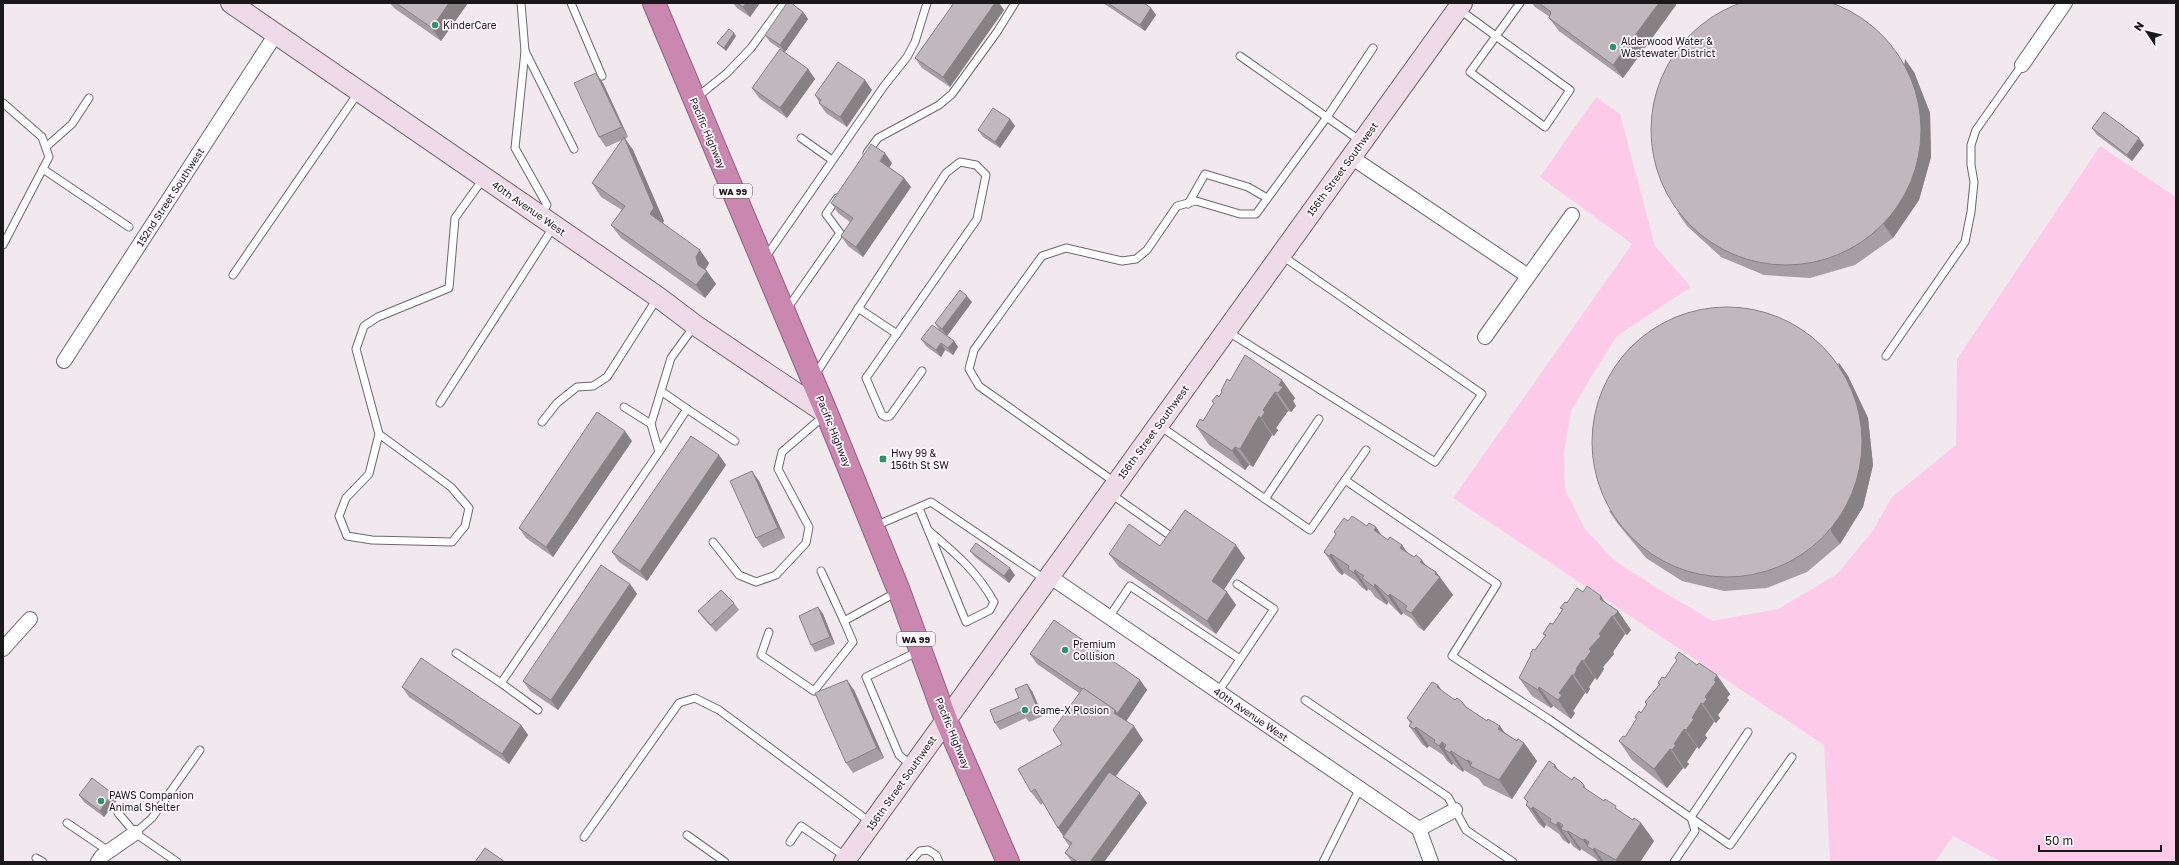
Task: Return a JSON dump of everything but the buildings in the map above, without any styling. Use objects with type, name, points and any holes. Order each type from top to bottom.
[{"type":"highway","name":"Pacific Highway","points":[[654,3],[827,414],[899,591],[946,720],[1008,862]]},
{"type":"street","name":"40th Avenue West","points":[[231,3],[658,297],[695,325],[827,414]]},
{"type":"street","points":[[2022,65],[2065,3]]},
{"type":"street","name":"156th Street Southwest","points":[[846,860],[1460,6]]},
{"type":"street","name":"152nd Street Southwest","points":[[64,361],[276,34]]},
{"type":"street","points":[[1357,149],[1528,276]]},
{"type":"street","points":[[1485,338],[1572,215]]},
{"type":"street","name":"40th Avenue West","points":[[1048,578],[1109,617],[1419,829]]},
{"type":"street","points":[[3,649],[30,619]]},
{"type":"street","points":[[1431,862],[1419,829],[1455,810]]},
{"type":"street","points":[[98,862],[102,856],[110,852],[135,833]]},
{"type":"lane","points":[[440,403],[547,221],[547,205],[515,148],[525,51],[521,3]]},
{"type":"lane","points":[[571,3],[602,76]]},
{"type":"lane","points":[[694,100],[727,73],[751,48],[784,3]]},
{"type":"lane","points":[[763,261],[884,86],[907,57],[915,42],[927,3]]},
{"type":"lane","points":[[865,157],[878,138],[939,105],[952,94],[997,32],[1015,3]]},
{"type":"lane","points":[[1460,6],[1496,36],[1570,90],[1545,127],[1470,72],[1496,36],[1520,3]]},
{"type":"lane","points":[[1175,539],[1113,488],[979,386],[969,369],[974,350],[1042,256],[1066,248],[1122,261],[1136,259],[1147,250],[1177,206],[1196,201],[1240,214],[1256,214],[1327,117],[1373,48]]},
{"type":"lane","points":[[525,51],[574,149]]},
{"type":"lane","points":[[1240,56],[1327,117],[1357,149]]},
{"type":"lane","points":[[1886,356],[1965,242],[1971,212],[1974,182],[1971,165],[1971,145],[1976,130],[2022,65]]},
{"type":"lane","points":[[233,275],[360,91]]},
{"type":"lane","points":[[46,147],[72,124],[89,98]]},
{"type":"lane","points":[[3,103],[42,137],[49,157],[3,245]]},
{"type":"lane","points":[[801,138],[832,160]]},
{"type":"lane","points":[[812,379],[946,173],[960,162],[976,165],[986,175],[977,219],[866,378],[882,415],[886,417],[890,416],[922,372]]},
{"type":"lane","points":[[43,169],[129,227]]},
{"type":"lane","points":[[1188,204],[1205,174],[1248,187],[1267,198]]},
{"type":"lane","points":[[379,434],[451,487],[469,508],[465,526],[452,542],[372,540],[347,536],[339,516],[346,498],[369,474],[379,434],[356,349],[364,326],[378,317],[449,288],[455,218],[484,177]]},
{"type":"lane","points":[[784,312],[840,233],[826,214],[843,188]]},
{"type":"lane","points":[[1226,331],[1436,462],[1482,394],[1280,255]]},
{"type":"lane","points":[[542,422],[557,404],[577,387],[593,386],[607,377],[658,297]]},
{"type":"lane","points":[[858,308],[897,334]]},
{"type":"lane","points":[[659,452],[651,424],[671,358],[695,325]]},
{"type":"lane","points":[[661,391],[735,441]]},
{"type":"lane","points":[[624,407],[651,424]]},
{"type":"lane","points":[[501,683],[687,409]]},
{"type":"lane","points":[[713,542],[739,575],[756,582],[776,575],[806,543],[809,527],[778,469],[782,452],[827,414]]},
{"type":"lane","points":[[1265,499],[1319,419]]},
{"type":"lane","points":[[1158,425],[1310,530],[1366,450]]},
{"type":"lane","points":[[1345,480],[1497,584],[1452,656],[1550,720],[1730,845],[1792,757]]},
{"type":"lane","points":[[873,526],[931,502],[1048,578]]},
{"type":"lane","points":[[919,508],[928,530],[966,622],[990,610],[994,602],[983,583],[966,562],[928,530]]},
{"type":"lane","points":[[769,632],[761,655],[814,691],[853,642],[821,571]]},
{"type":"lane","points":[[1218,692],[1274,609],[1237,584]]},
{"type":"lane","points":[[1109,617],[1130,586],[1240,659]]},
{"type":"lane","points":[[844,621],[899,591]]},
{"type":"lane","points":[[912,767],[899,755],[866,676],[920,650]]},
{"type":"lane","points":[[456,652],[538,710]]},
{"type":"lane","points":[[584,837],[679,703],[695,698],[719,710],[872,824]]},
{"type":"lane","points":[[1304,700],[1448,797],[1466,830],[1512,862]]},
{"type":"lane","points":[[1691,818],[1748,732]]},
{"type":"lane","points":[[135,833],[152,818],[200,750]]},
{"type":"lane","points":[[1323,862],[1360,788]]},
{"type":"lane","points":[[118,814],[135,833],[177,862]]},
{"type":"lane","points":[[1674,862],[1695,831],[1691,818]]},
{"type":"lane","points":[[67,823],[110,852]]},
{"type":"lane","points":[[790,842],[800,826],[846,860]]},
{"type":"lane","points":[[687,835],[725,862]]},
{"type":"lane","points":[[910,862],[920,851],[928,850],[936,855],[939,862]]},
{"type":"lane","points":[[36,858],[43,862]]},
{"type":"shaded area","points":[[1596,97],[1620,114],[1655,246],[1691,287],[1617,336],[1593,374],[1571,411],[1564,452],[1565,489],[1585,529],[1614,560],[1655,587],[1713,621],[1778,609],[1836,575],[1872,532],[1892,497],[1956,445],[1957,359],[2100,146],[2176,197],[2176,862],[2001,862],[1953,836],[1935,862],[1830,862],[1824,745],[1453,498],[1632,244],[1540,177]]},
{"type":"place","name":"KinderCare","points":[[435,25]]},
{"type":"place","name":"Alderwood Water & Wastewater District","points":[[1613,47]]},
{"type":"place","name":"Hwy 99 & 156th St SW","points":[[883,459]]},
{"type":"place","name":"Premium Collision","points":[[1065,650]]},
{"type":"place","name":"Game-X Plosion","points":[[1025,710]]},
{"type":"place","name":"PAWS Companion Animal Shelter","points":[[101,801]]}]
